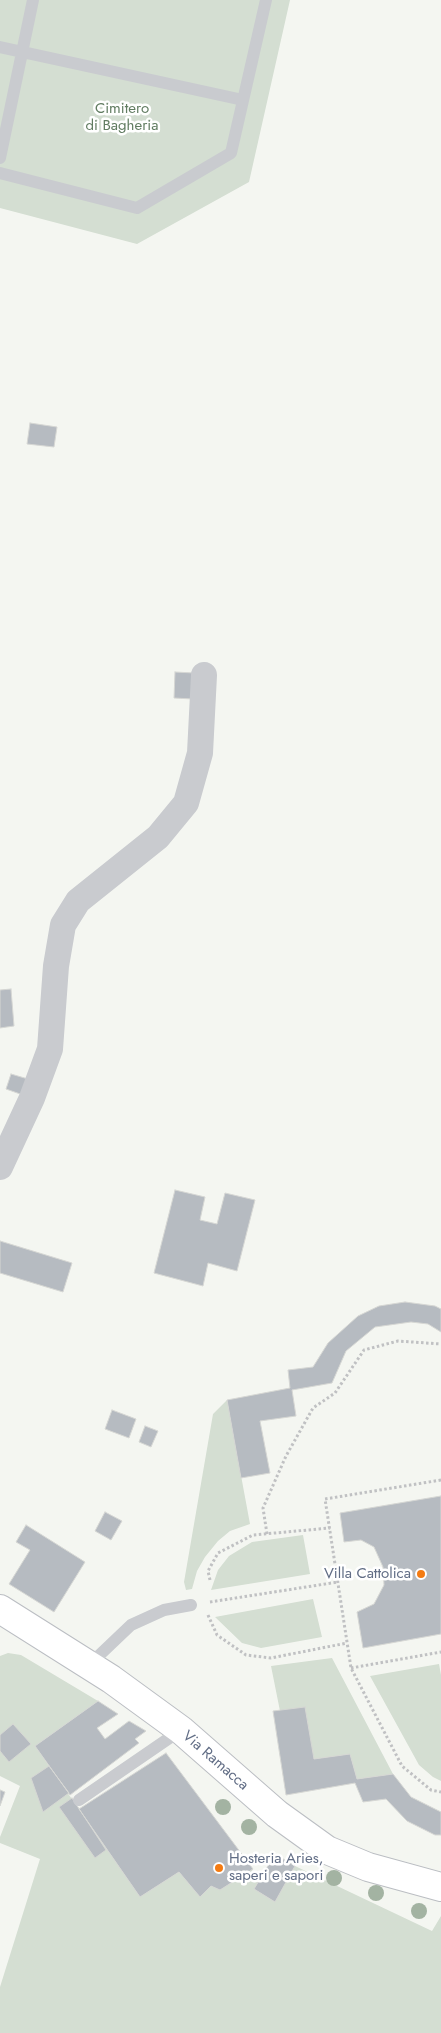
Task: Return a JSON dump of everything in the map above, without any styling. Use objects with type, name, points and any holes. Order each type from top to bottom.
[{"type":"main road","name":"Via Ramacca","points":[[0,1610],[89,1665],[181,1730],[277,1814],[327,1850],[368,1867],[441,1887]]},
{"type":"street","points":[[0,1167],[32,1098],[50,1049],[56,966],[63,925],[78,901],[158,837],[186,803],[200,753],[204,675]]},
{"type":"lane","points":[[0,158],[33,0]]},
{"type":"lane","points":[[0,172],[137,208],[230,152],[266,0]]},
{"type":"lane","points":[[0,47],[243,100]]},
{"type":"lane","points":[[89,1665],[130,1626],[164,1610],[191,1605]]},
{"type":"lane","points":[[79,1800],[181,1730]]},
{"type":"path","points":[[267,1534],[263,1508],[286,1456],[313,1408],[335,1393],[364,1350],[398,1341],[441,1344]]},
{"type":"path","points":[[441,1480],[325,1499],[350,1668],[402,1766],[431,1790],[441,1792]]},
{"type":"path","points":[[210,1580],[208,1571],[218,1553],[253,1536],[330,1528]]},
{"type":"path","points":[[191,1605],[338,1582]]},
{"type":"path","points":[[205,1603],[206,1611],[217,1635],[246,1655],[271,1658],[347,1643]]},
{"type":"path","points":[[350,1668],[441,1652]]},
{"type":"green space","name":"Cimitero di Bagheria","points":[[0,0],[290,0],[249,182],[137,244],[0,208]]},
{"type":"green space","points":[[227,1400],[250,1524],[230,1531],[218,1541],[197,1571],[192,1589],[186,1590],[184,1582],[213,1414]]},
{"type":"green space","points":[[303,1535],[310,1574],[211,1590],[218,1570],[229,1556],[252,1542]]},
{"type":"green space","points":[[313,1599],[322,1637],[261,1648],[242,1643],[215,1617]]},
{"type":"green space","points":[[8,1653],[21,1655],[98,1701],[35,1746],[140,1897],[179,1872],[200,1897],[211,1886],[220,1890],[253,1869],[249,1876],[258,1882],[254,1889],[275,1902],[295,1866],[432,1931],[441,1916],[441,2033],[0,2033],[0,1987],[40,1859],[0,1843],[0,1837],[20,1786],[0,1776],[0,1656]]},
{"type":"green space","points":[[332,1658],[393,1774],[357,1779],[350,1754],[314,1759],[280,1711],[271,1666]]},
{"type":"green space","points":[[439,1664],[441,1675],[441,1781],[419,1765],[370,1676]]},
{"type":"building","points":[[30,423],[57,427],[54,447],[27,444]]},
{"type":"building","points":[[175,672],[194,673],[193,699],[174,698]]},
{"type":"building","points":[[11,989],[14,1026],[0,1028],[0,990]]},
{"type":"building","points":[[11,1074],[28,1079],[23,1095],[6,1089]]},
{"type":"building","points":[[175,1190],[205,1197],[200,1220],[217,1224],[225,1193],[255,1200],[237,1271],[208,1263],[203,1286],[154,1273]]},
{"type":"building","points":[[0,1241],[72,1263],[63,1292],[0,1273]]},
{"type":"building","points":[[405,1302],[435,1306],[441,1309],[441,1332],[428,1324],[411,1322],[375,1327],[346,1351],[332,1383],[292,1390],[296,1416],[260,1421],[270,1473],[241,1478],[227,1400],[290,1388],[288,1370],[313,1367],[328,1343],[358,1316],[379,1306]]},
{"type":"building","points":[[112,1410],[136,1419],[129,1438],[105,1429]]},
{"type":"building","points":[[145,1426],[158,1431],[151,1447],[139,1442]]},
{"type":"building","points":[[441,1496],[441,1634],[363,1648],[357,1612],[374,1604],[384,1585],[383,1567],[374,1547],[361,1540],[344,1542],[340,1513]]},
{"type":"building","points":[[105,1512],[122,1521],[111,1540],[95,1531]]},
{"type":"building","points":[[26,1525],[85,1562],[54,1612],[9,1584],[30,1550],[16,1542]]},
{"type":"building","points":[[98,1701],[118,1714],[97,1728],[105,1739],[129,1721],[146,1731],[135,1739],[139,1743],[70,1795],[35,1746]]},
{"type":"building","points":[[305,1707],[314,1759],[350,1754],[357,1779],[393,1774],[411,1797],[441,1812],[441,1835],[435,1835],[407,1821],[386,1799],[363,1802],[355,1783],[286,1795],[273,1711]]},
{"type":"building","points":[[13,1724],[31,1744],[9,1762],[0,1751],[0,1735]]},
{"type":"building","points":[[166,1753],[253,1869],[220,1890],[211,1886],[200,1897],[179,1872],[140,1897],[79,1809]]},
{"type":"building","points":[[49,1766],[69,1793],[43,1812],[31,1778]]},
{"type":"building","points":[[0,1790],[5,1792],[0,1806]]},
{"type":"building","points":[[72,1798],[106,1850],[95,1858],[59,1807]]},
{"type":"building","points":[[275,1854],[295,1866],[275,1902],[254,1889]]},
{"type":"place","name":"Villa Cattolica","points":[[421,1574]]},
{"type":"place","name":"Hosteria Aries, saperi e sapori","points":[[219,1868]]}]
